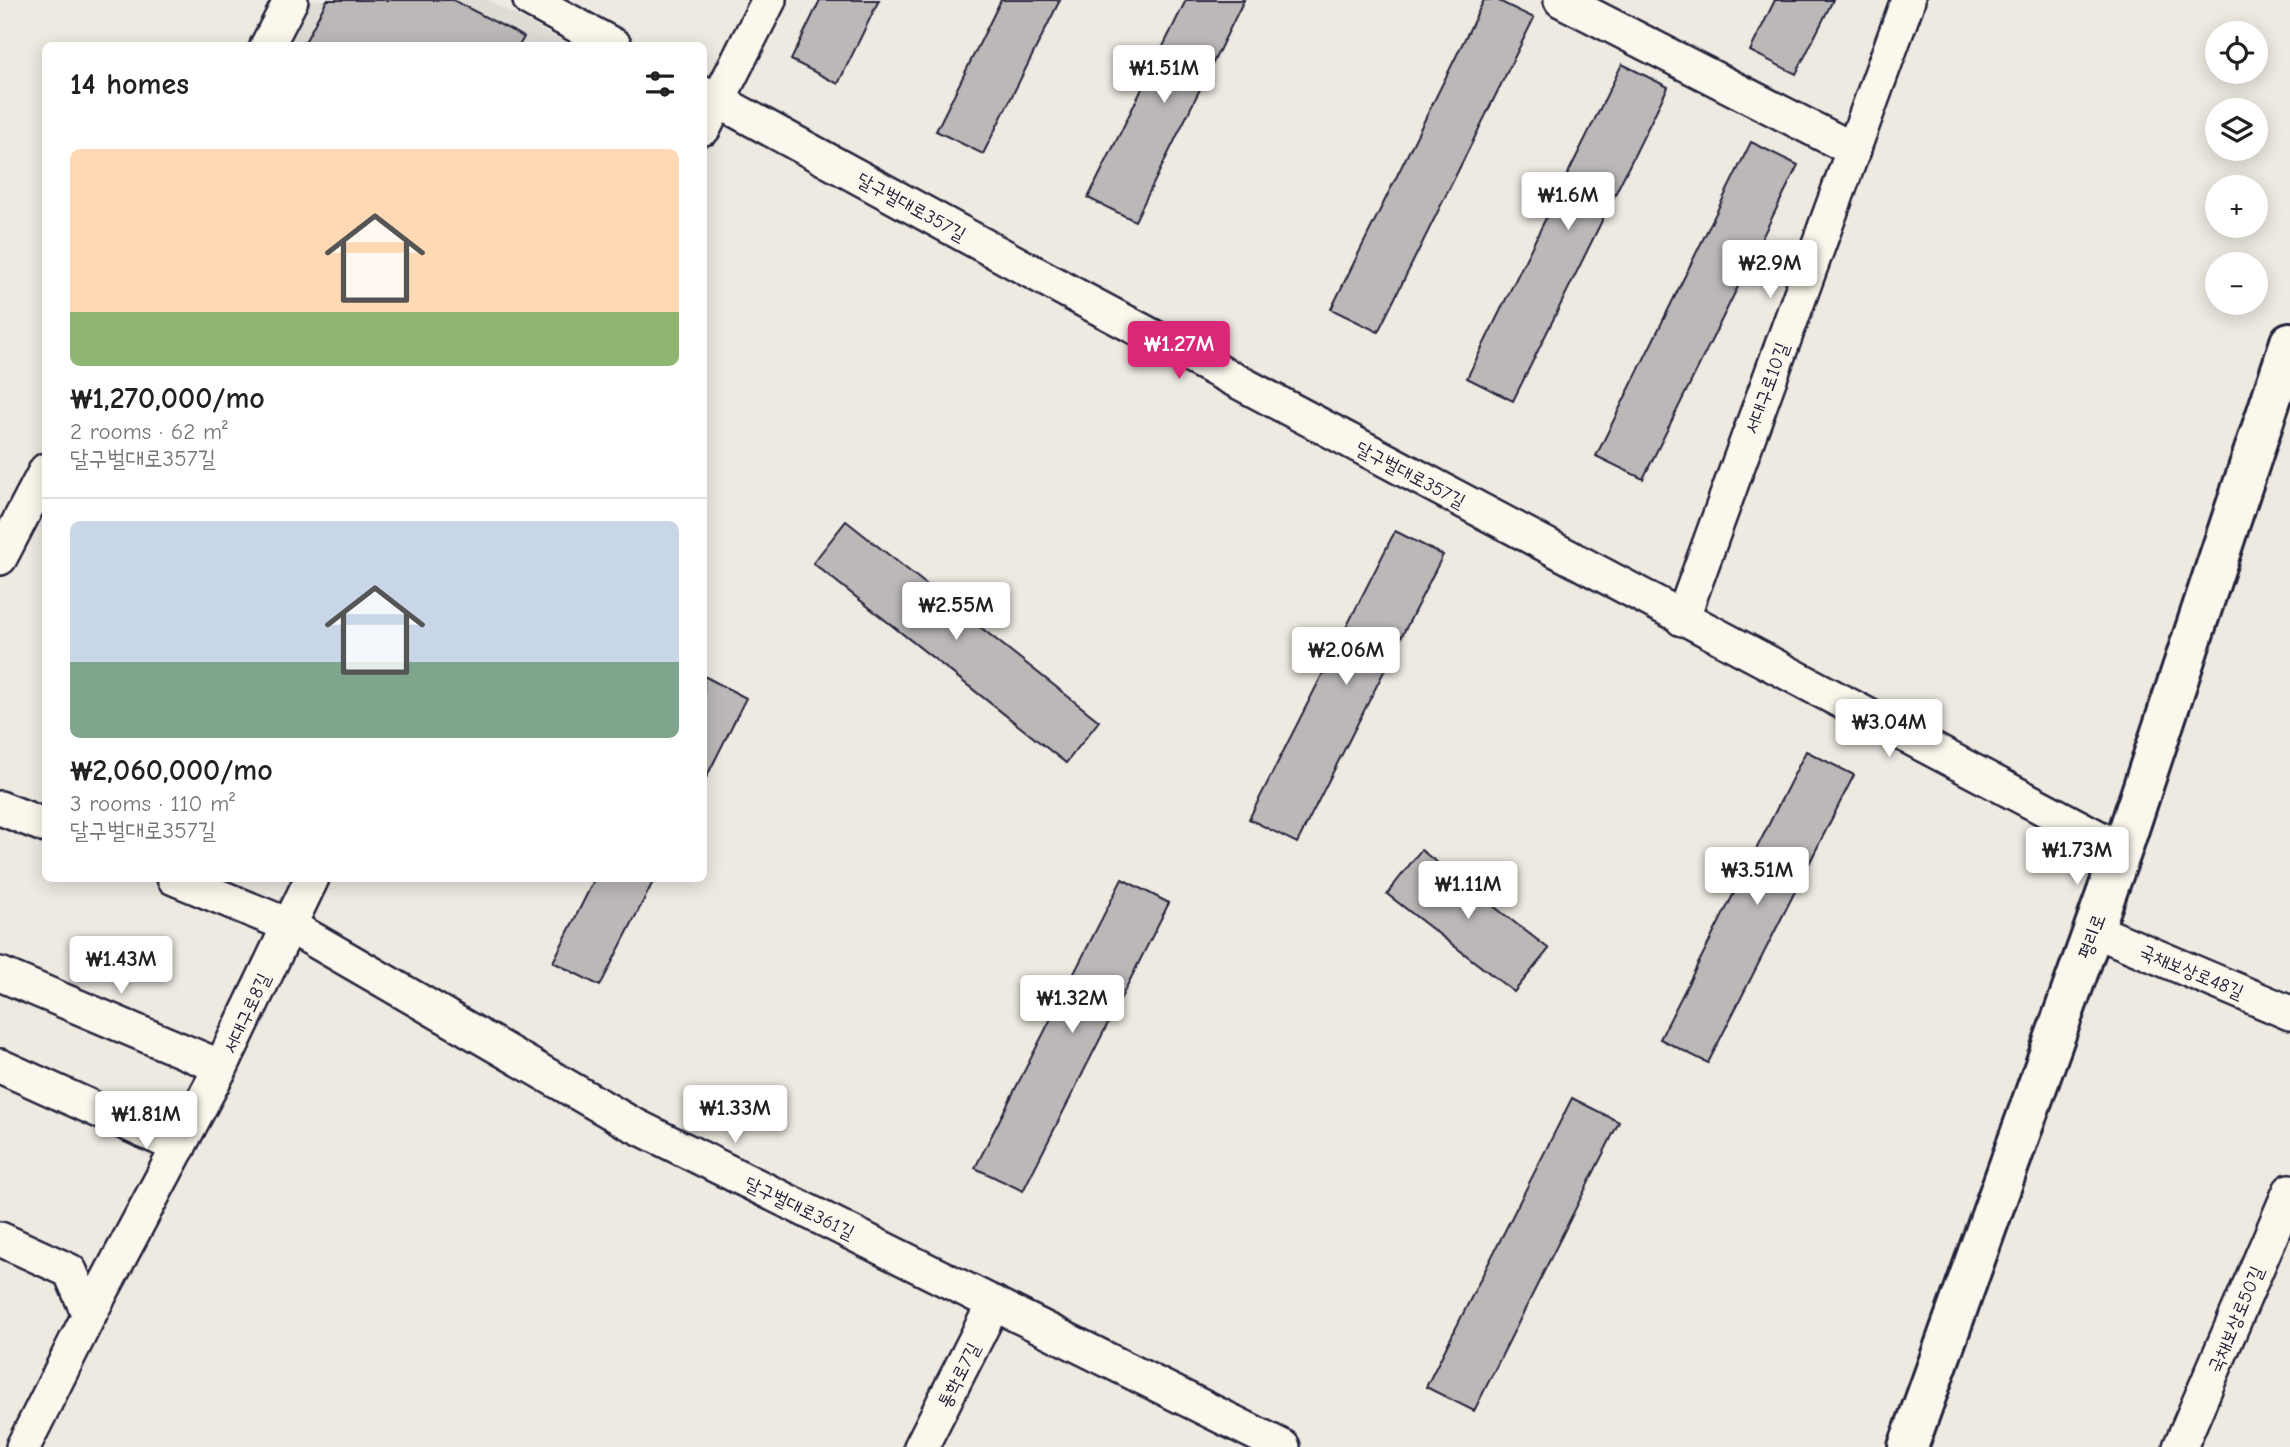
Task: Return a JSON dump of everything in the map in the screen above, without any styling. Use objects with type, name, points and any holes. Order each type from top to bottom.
[{"type":"main road","name":"평리로","points":[[1908,1447],[2122,850],[2290,342]]},
{"type":"street","points":[[269,42],[291,0]]},
{"type":"street","points":[[530,0],[608,42]]},
{"type":"street","points":[[708,107],[769,0]]},
{"type":"street","points":[[1561,0],[1854,150]]},
{"type":"street","name":"서대구로10길","points":[[1682,619],[1908,0]]},
{"type":"street","name":"달구벌대로357길","points":[[708,107],[1084,300],[2122,850]]},
{"type":"street","points":[[0,558],[42,478]]},
{"type":"street","points":[[0,808],[42,824]]},
{"type":"street","name":"달구벌대로361길","points":[[184,882],[288,925],[628,1122],[1283,1447]]},
{"type":"street","name":"서대구로8길","points":[[16,1440],[89,1315],[179,1147],[221,1067],[310,882]]},
{"type":"street","name":"국채보상로48길","points":[[2094,930],[2290,1013]]},
{"type":"street","points":[[0,974],[221,1067]]},
{"type":"street","points":[[0,1066],[179,1147]]},
{"type":"street","name":"국채보상로50길","points":[[2180,1447],[2290,1191]]},
{"type":"street","points":[[0,1239],[70,1271],[89,1315]]},
{"type":"street","name":"통학로7길","points":[[921,1447],[994,1303]]},
{"type":"shaded area","points":[[310,0],[488,0],[564,42],[288,42]]},
{"type":"building","points":[[327,0],[453,0],[524,37],[521,42],[305,42]]},
{"type":"building","points":[[820,0],[879,0],[838,84],[791,60]]},
{"type":"building","points":[[1001,0],[1060,0],[983,154],[936,131]]},
{"type":"building","points":[[1186,0],[1244,0],[1135,221],[1088,198]]},
{"type":"building","points":[[1484,0],[1497,0],[1534,18],[1378,332],[1331,309]]},
{"type":"building","points":[[1775,0],[1833,0],[1796,74],[1750,51]]},
{"type":"building","points":[[1622,64],[1668,87],[1513,401],[1467,378]]},
{"type":"building","points":[[1751,142],[1798,165],[1643,479],[1596,456]]},
{"type":"building","points":[[846,521],[1099,721],[1066,763],[813,563]]},
{"type":"building","points":[[1395,531],[1443,555],[1297,843],[1249,819]]},
{"type":"building","points":[[707,678],[746,698],[707,776]]},
{"type":"building","points":[[1806,751],[1854,775],[1708,1063],[1660,1039]]},
{"type":"building","points":[[1421,850],[1549,949],[1514,992],[1387,894]]},
{"type":"building","points":[[1122,879],[1169,903],[1023,1191],[975,1168]]},
{"type":"building","points":[[593,882],[653,882],[600,986],[553,962]]},
{"type":"building","points":[[1572,1098],[1619,1122],[1474,1411],[1426,1387]]}]
